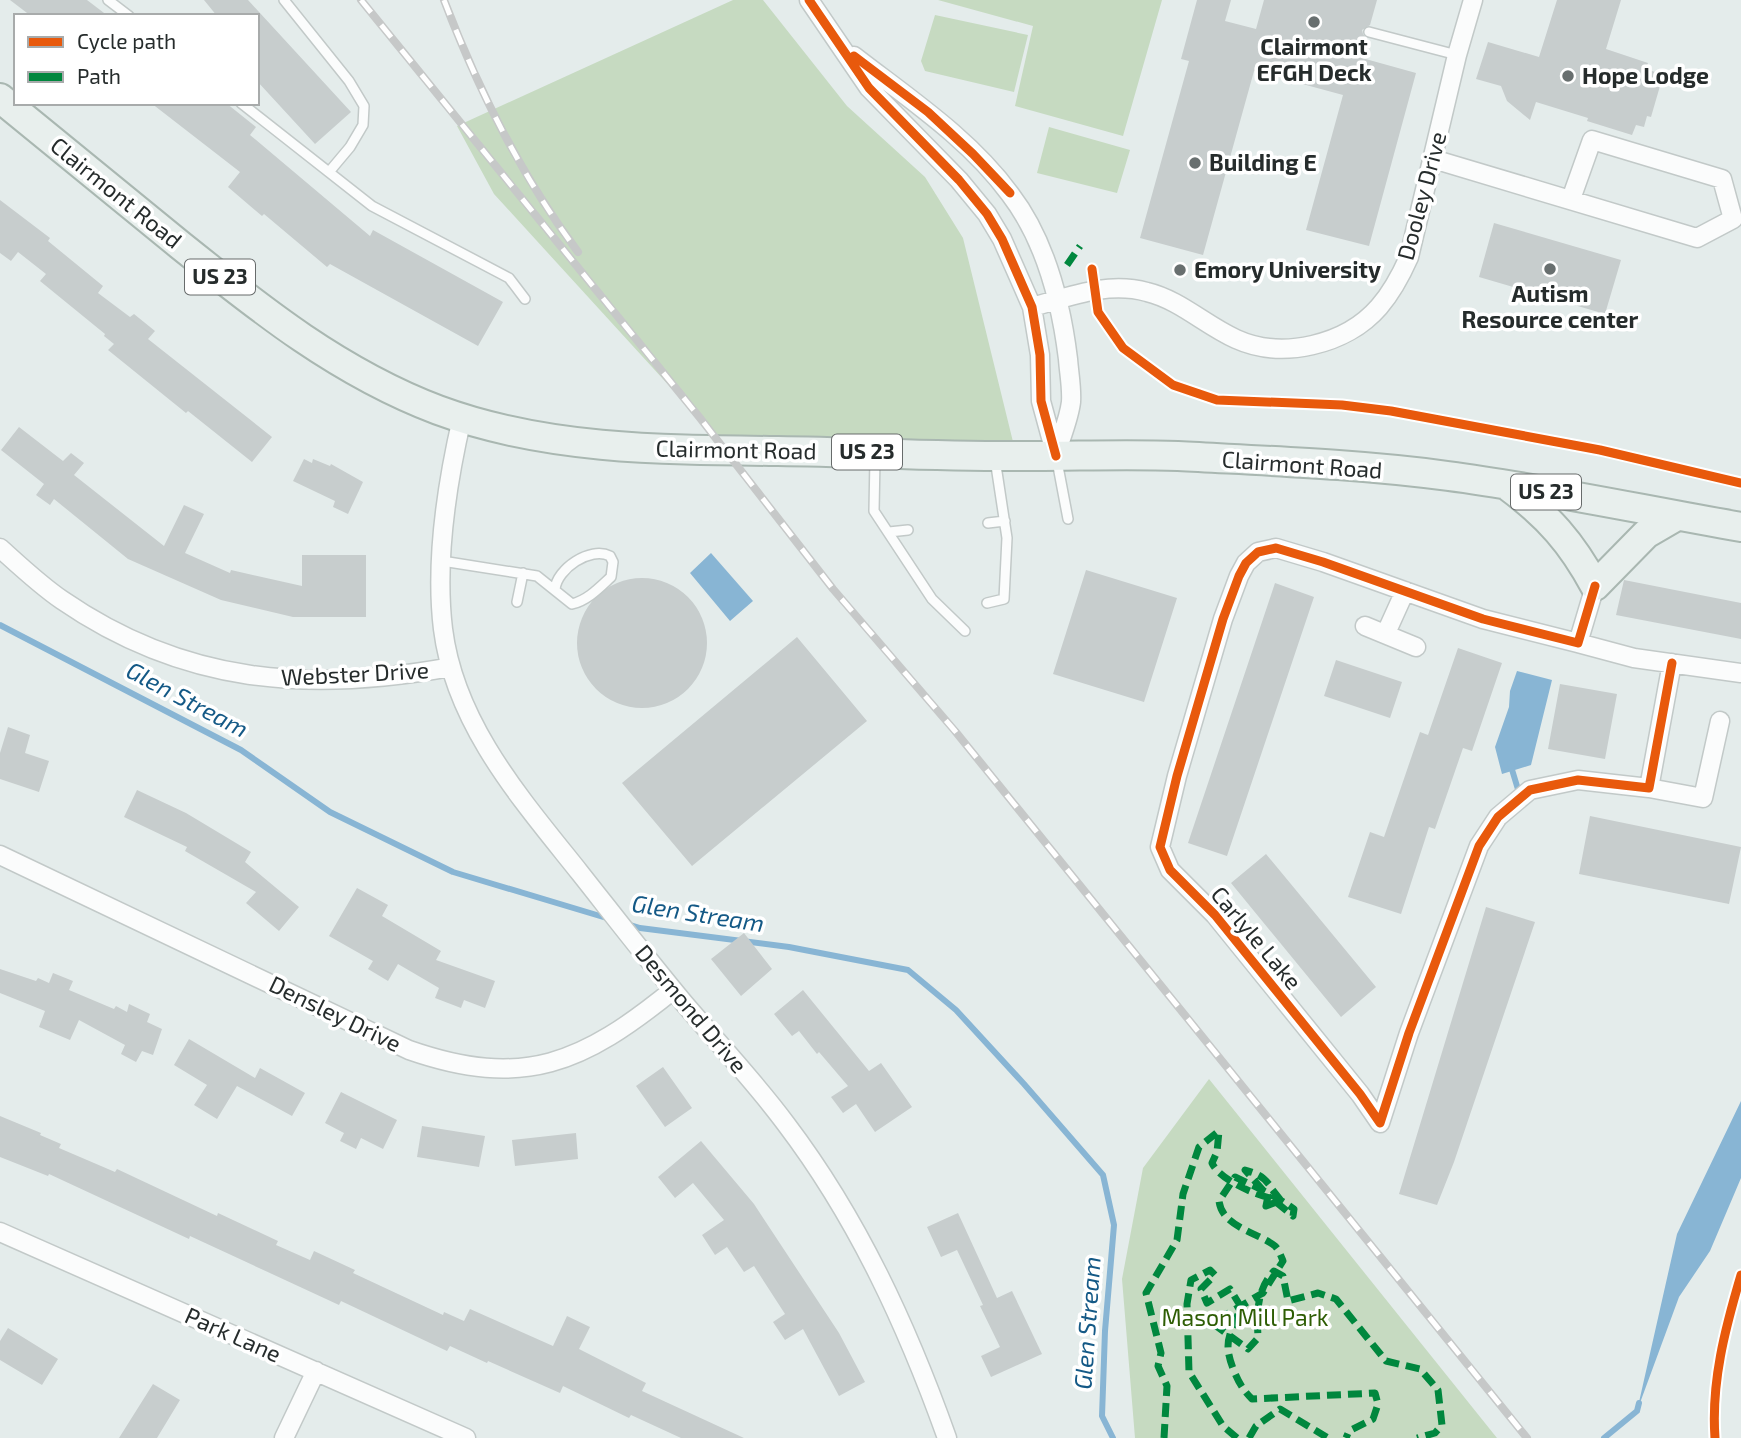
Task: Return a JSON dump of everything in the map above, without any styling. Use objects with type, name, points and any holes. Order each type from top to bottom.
[{"type":"main road","name":"Clairmont Road","points":[[0,98],[227,283],[295,334],[366,378],[462,418],[562,440],[613,447],[995,456],[1180,456],[1349,467],[1446,476],[1741,527]]},
{"type":"main road","points":[[1507,486],[1552,523],[1581,560],[1595,586],[1646,534],[1677,516]]},
{"type":"street","points":[[809,0],[869,88],[959,180],[987,214],[1015,265],[1032,307],[1040,355],[1041,401],[1056,456]]},
{"type":"street","name":"Dooley Drive","points":[[1032,307],[1104,289],[1128,288],[1159,296],[1200,317],[1225,334],[1256,346],[1296,348],[1326,340],[1367,318],[1378,309],[1398,281],[1409,257],[1457,55],[1473,0]]},
{"type":"street","points":[[840,46],[928,112],[973,154],[1010,193],[1032,227],[1059,300],[1064,325],[1071,399],[1056,456]]},
{"type":"street","points":[[1433,159],[1697,238],[1733,219],[1722,179],[1592,140],[1571,199]]},
{"type":"street","name":"Desmond Drive","points":[[462,418],[455,450],[442,561],[443,631],[451,667],[477,731],[522,802],[673,990],[786,1123],[855,1229],[891,1297],[921,1366],[947,1438]]},
{"type":"street","name":"Webster Drive","points":[[0,548],[61,599],[110,629],[156,651],[200,666],[255,677],[305,680],[415,674],[451,667]]},
{"type":"street","name":"Carlyle Lake","points":[[1720,721],[1703,798],[1578,779],[1530,790],[1498,817],[1479,846],[1409,1033],[1380,1123],[1360,1094],[1215,915],[1170,870],[1160,847],[1177,776],[1223,619],[1246,563],[1258,552],[1276,548],[1483,619],[1634,658],[1741,673]]},
{"type":"street","points":[[1578,643],[1595,586]]},
{"type":"street","points":[[1386,634],[1405,591]]},
{"type":"street","points":[[1365,626],[1416,647]]},
{"type":"street","points":[[1648,788],[1672,663]]},
{"type":"street","name":"Densley Drive","points":[[0,855],[409,1050],[453,1064],[491,1069],[556,1062],[589,1049],[615,1034],[673,990]]},
{"type":"street","name":"Park Lane","points":[[0,1233],[466,1438]]},
{"type":"street","points":[[284,1438],[316,1371]]},
{"type":"lane","points":[[108,0],[126,14]]},
{"type":"lane","points":[[284,0],[349,81],[364,106],[363,125],[350,147],[329,172]]},
{"type":"lane","points":[[1368,32],[1457,55]]},
{"type":"lane","points":[[244,105],[372,206],[509,278],[525,299]]},
{"type":"lane","points":[[876,453],[874,511],[932,599],[965,631]]},
{"type":"lane","points":[[987,603],[1004,599],[1007,538],[995,456]]},
{"type":"lane","points":[[1056,456],[1068,519]]},
{"type":"lane","points":[[988,523],[1005,521]]},
{"type":"lane","points":[[889,532],[908,530]]},
{"type":"lane","points":[[442,561],[537,576],[572,604],[581,601],[611,576],[613,562],[604,553],[587,554],[563,573],[556,581],[555,589]]},
{"type":"lane","points":[[517,602],[523,573]]},
{"type":"green space","points":[[733,0],[763,0],[847,106],[925,177],[963,238],[1016,454],[726,448],[494,194],[457,126]]},
{"type":"green space","points":[[938,0],[1162,0],[1123,136],[1015,106],[1033,26]]},
{"type":"green space","points":[[935,15],[1028,35],[1014,92],[925,71],[921,61]]},
{"type":"green space","points":[[1049,127],[1130,150],[1117,193],[1037,173]]},
{"type":"green space","name":"Mason Mill Park","points":[[1209,1079],[1497,1438],[1135,1438],[1122,1279],[1143,1168]]},
{"type":"water","points":[[711,553],[753,601],[730,621],[690,573]]},
{"type":"water","points":[[1517,671],[1552,680],[1531,765],[1502,774],[1495,747],[1509,707],[1510,691]]},
{"type":"water","points":[[1741,1101],[1741,1178],[1710,1251],[1679,1297],[1637,1411],[1677,1234]]},
{"type":"building","points":[[10,0],[87,0],[105,14],[28,14]]},
{"type":"building","points":[[204,0],[248,0],[351,112],[315,144],[259,83],[259,14],[215,14]]},
{"type":"building","name":"Building E","points":[[1197,0],[1231,0],[1225,21],[1256,29],[1264,0],[1377,0],[1370,25],[1362,30],[1367,39],[1362,58],[1416,73],[1369,246],[1306,230],[1343,95],[1254,71],[1203,255],[1140,238],[1189,61],[1181,59]]},
{"type":"building","name":"Hope Lodge","points":[[1557,0],[1621,0],[1606,49],[1648,63],[1646,69],[1661,74],[1651,117],[1647,116],[1644,127],[1636,125],[1632,135],[1536,102],[1530,120],[1507,101],[1501,86],[1476,79],[1488,42],[1539,57]]},
{"type":"building","points":[[154,105],[228,105],[256,127],[250,135],[370,236],[373,230],[503,302],[478,346],[330,264],[327,267],[228,187],[240,172]]},
{"type":"building","points":[[0,200],[50,238],[48,241],[103,286],[98,293],[130,317],[134,314],[155,331],[148,339],[272,437],[252,462],[108,350],[114,344],[105,334],[40,281],[46,274],[18,252],[11,261],[0,253]]},
{"type":"building","name":"Autism Resource center","points":[[1494,223],[1621,260],[1605,314],[1479,277]]},
{"type":"building","points":[[19,427],[63,461],[71,453],[84,463],[74,475],[164,546],[184,505],[204,514],[185,553],[230,573],[231,570],[302,586],[302,555],[366,555],[366,617],[293,617],[221,600],[128,559],[54,499],[50,505],[36,495],[44,484],[1,450]]},
{"type":"building","points":[[304,459],[312,463],[313,459],[330,466],[331,464],[363,482],[348,514],[333,507],[335,501],[293,481]]},
{"type":"building","points":[[1086,570],[1177,598],[1144,702],[1053,674]]},
{"type":"building","points":[[642,578],[667,583],[688,597],[702,618],[707,643],[702,668],[688,689],[667,703],[642,708],[617,703],[596,689],[582,668],[577,643],[582,618],[596,597],[617,583]]},
{"type":"building","points":[[1624,580],[1741,603],[1741,639],[1616,615]]},
{"type":"building","points":[[1275,583],[1314,597],[1227,856],[1188,843]]},
{"type":"building","points":[[797,637],[867,721],[692,866],[622,783]]},
{"type":"building","points":[[1458,648],[1502,663],[1472,751],[1463,748],[1435,829],[1429,827],[1401,914],[1348,897],[1370,832],[1384,837],[1420,732],[1428,735]]},
{"type":"building","points":[[1336,660],[1402,682],[1390,718],[1324,696]]},
{"type":"building","points":[[1560,684],[1617,694],[1605,759],[1548,749]]},
{"type":"building","points":[[8,727],[30,735],[25,753],[49,761],[39,792],[0,779],[0,753]]},
{"type":"building","points":[[137,790],[186,813],[251,852],[245,862],[299,907],[279,931],[246,903],[256,892],[185,851],[187,847],[124,817]]},
{"type":"building","points":[[1590,816],[1741,847],[1729,904],[1579,874]]},
{"type":"building","points":[[1266,854],[1376,987],[1341,1017],[1231,883]]},
{"type":"building","points":[[357,888],[388,905],[382,916],[441,951],[436,960],[495,981],[485,1008],[464,1000],[461,1008],[435,998],[439,988],[398,964],[388,981],[368,969],[373,961],[329,936]]},
{"type":"building","points":[[1486,907],[1535,922],[1437,1205],[1399,1194]]},
{"type":"building","points":[[744,933],[772,969],[741,996],[711,959]]},
{"type":"building","points":[[0,969],[49,983],[53,973],[73,981],[69,990],[114,1009],[116,1006],[127,1012],[129,1004],[150,1014],[147,1022],[162,1029],[153,1055],[142,1051],[136,1062],[121,1054],[125,1045],[79,1020],[70,1040],[39,1027],[45,1011],[0,993]]},
{"type":"building","points":[[803,990],[869,1071],[881,1063],[912,1107],[875,1132],[856,1104],[843,1113],[831,1097],[848,1086],[799,1031],[792,1036],[774,1014]]},
{"type":"building","points":[[189,1039],[255,1078],[260,1068],[305,1093],[292,1116],[237,1086],[217,1119],[194,1105],[207,1085],[174,1065]]},
{"type":"building","points":[[663,1067],[692,1108],[665,1127],[636,1086]]},
{"type":"building","points":[[341,1092],[397,1120],[383,1149],[361,1138],[356,1149],[340,1141],[344,1133],[325,1123]]},
{"type":"building","points":[[0,1116],[41,1133],[40,1135],[61,1144],[59,1148],[115,1172],[117,1169],[217,1216],[218,1213],[278,1241],[276,1245],[310,1260],[314,1251],[355,1270],[353,1273],[443,1315],[444,1312],[464,1321],[470,1309],[553,1346],[567,1316],[590,1327],[579,1349],[646,1383],[642,1391],[744,1438],[681,1438],[631,1415],[629,1418],[563,1386],[560,1393],[450,1346],[447,1351],[341,1301],[339,1305],[49,1174],[48,1176],[0,1157]]},
{"type":"building","points":[[422,1126],[485,1136],[479,1167],[417,1157]]},
{"type":"building","points":[[576,1133],[578,1159],[515,1166],[512,1140]]},
{"type":"building","points":[[701,1141],[754,1204],[839,1333],[865,1382],[839,1396],[803,1329],[785,1340],[773,1322],[785,1314],[754,1266],[744,1272],[727,1247],[715,1255],[702,1235],[724,1220],[693,1183],[675,1198],[658,1177]]},
{"type":"building","points":[[958,1213],[997,1298],[1012,1291],[1042,1354],[991,1377],[981,1356],[1000,1347],[980,1306],[983,1305],[957,1250],[941,1257],[927,1227]]},
{"type":"building","points":[[8,1328],[58,1359],[42,1385],[0,1360],[0,1341]]},
{"type":"building","points":[[153,1384],[180,1400],[157,1438],[119,1438]]},
{"type":"waterway","name":"Glen Stream","points":[[0,625],[241,750],[330,812],[453,872],[610,919]]},
{"type":"waterway","points":[[1510,763],[1520,796]]},
{"type":"waterway","name":"Glen Stream","points":[[627,924],[640,928],[789,947],[908,970],[956,1010],[1103,1175],[1114,1225],[1105,1331],[1102,1416],[1113,1438]]},
{"type":"waterway","points":[[1604,1438],[1637,1411],[1639,1403]]},
{"type":"railway","points":[[361,0],[700,418],[833,589],[955,731],[1527,1438]]},
{"type":"railway","points":[[444,0],[502,131],[538,193],[578,252]]},
{"type":"marked path","points":[[1067,265],[1080,246]]},
{"type":"marked path","points":[[1164,1438],[1167,1386],[1158,1366],[1161,1353],[1146,1293],[1177,1240],[1183,1194],[1199,1147],[1219,1131],[1217,1152],[1212,1163],[1216,1169],[1222,1175],[1229,1180],[1237,1185],[1255,1193],[1263,1196],[1270,1198],[1266,1206],[1279,1201],[1282,1202],[1271,1188],[1271,1187],[1265,1180],[1257,1174],[1245,1170],[1268,1196],[1266,1206],[1276,1202],[1293,1216],[1294,1209],[1287,1204],[1280,1200],[1266,1192],[1258,1188],[1235,1177],[1219,1201],[1222,1210],[1233,1223],[1275,1246],[1283,1261],[1263,1293],[1261,1294],[1212,1323],[1248,1349],[1258,1338],[1261,1294],[1274,1271],[1283,1276],[1288,1301],[1318,1293],[1336,1299],[1386,1361],[1420,1369],[1438,1390],[1442,1425],[1435,1433],[1417,1438]]},
{"type":"marked path","points":[[1237,1438],[1223,1426],[1189,1372],[1187,1304],[1191,1280],[1210,1270],[1215,1275],[1201,1289],[1207,1303],[1230,1289],[1241,1307],[1229,1338],[1228,1352],[1238,1379],[1252,1399],[1375,1393],[1378,1404],[1373,1419],[1349,1431],[1346,1438]]},
{"type":"marked path","points":[[1249,1438],[1256,1426],[1280,1409],[1328,1438]]},
{"type":"cycle path","points":[[809,0],[869,88],[959,180],[987,214],[1002,239],[1032,307],[1040,355],[1041,401],[1056,456]]},
{"type":"cycle path","points":[[854,56],[928,112],[1010,193]]},
{"type":"cycle path","points":[[1092,269],[1098,312],[1123,348],[1173,385],[1217,400],[1342,405],[1391,411],[1600,450],[1741,483]]},
{"type":"cycle path","points":[[1595,586],[1578,643],[1483,619],[1276,548],[1258,552],[1246,563],[1239,576],[1223,619],[1177,776],[1160,847],[1170,870],[1215,915],[1360,1094],[1380,1123],[1409,1033],[1479,846],[1498,817],[1530,790],[1578,780],[1649,788],[1672,663]]},
{"type":"cycle path","points":[[1715,1438],[1717,1376],[1741,1275]]},
{"type":"place","name":"Clairmont EFGH Deck","points":[[1314,22]]},
{"type":"place","name":"Hope Lodge","points":[[1568,76]]},
{"type":"place","name":"Building E","points":[[1195,163]]},
{"type":"place","name":"Autism Resource center","points":[[1550,269]]},
{"type":"place","name":"Emory University","points":[[1180,270]]}]
